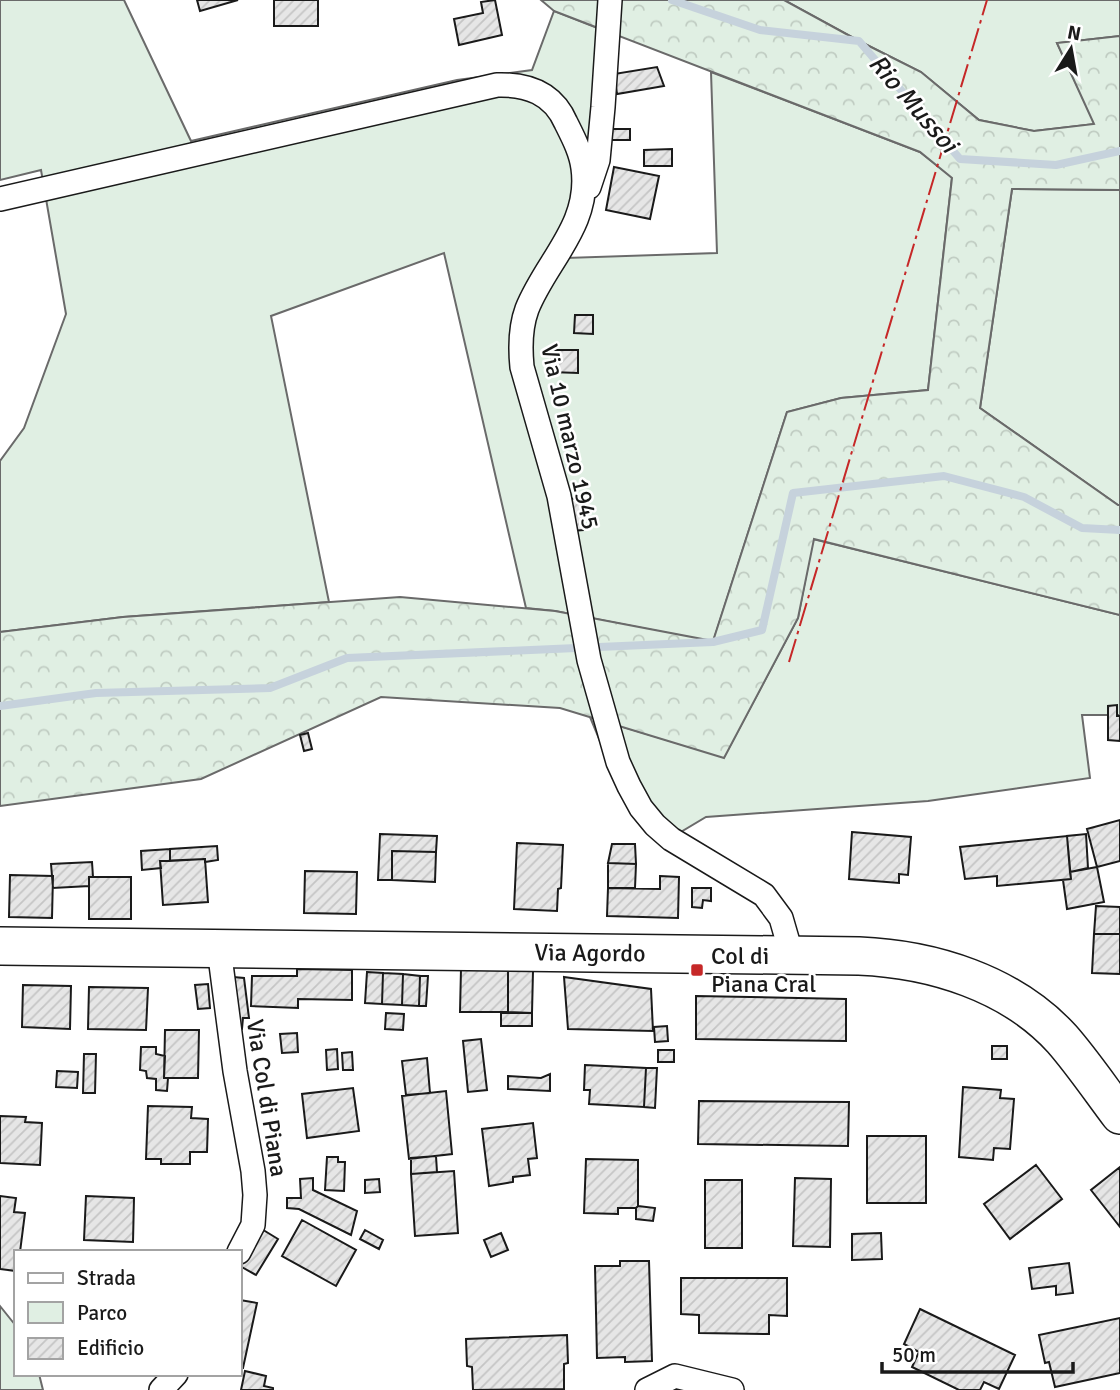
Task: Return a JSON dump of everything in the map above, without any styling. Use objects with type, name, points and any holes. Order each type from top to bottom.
[{"type":"main road","name":"Via Agordo","points":[[0,946],[859,956],[910,961],[941,968],[988,986],[1022,1004],[1049,1026],[1072,1051],[1120,1115]]},
{"type":"street","points":[[582,202],[598,160],[610,0]]},
{"type":"street","name":"Via 10 marzo 1945","points":[[0,199],[496,85],[527,88],[541,94],[555,105],[564,118],[583,164],[582,202],[567,240],[530,302],[522,328],[520,348],[522,367],[559,496],[589,660],[618,762],[641,808],[671,839],[764,895],[780,918],[792,956]]},
{"type":"street","name":"Via Col di Piana","points":[[219,949],[255,1195],[253,1225],[240,1250]]},
{"type":"street","points":[[161,1390],[174,1376]]},
{"type":"street","points":[[647,1390],[675,1376],[732,1390]]},
{"type":"green space","points":[[0,0],[124,0],[191,141],[457,80],[532,70],[554,11],[613,34],[566,258],[717,253],[711,72],[920,152],[952,177],[928,390],[841,398],[787,412],[713,642],[555,611],[526,608],[444,253],[271,316],[329,602],[123,617],[0,632],[0,461],[24,428],[66,314],[41,170],[0,180]]},
{"type":"green space","points":[[541,0],[784,0],[921,72],[979,120],[1034,131],[1094,124],[1057,43],[1120,36],[1120,190],[1012,189],[980,408],[1120,505],[1120,615],[814,539],[798,618],[724,758],[560,708],[381,697],[201,779],[0,806],[0,632],[123,617],[400,597],[555,611],[713,641],[787,412],[841,398],[928,390],[952,178],[920,152],[554,11]]},
{"type":"green space","points":[[784,0],[1120,0],[1120,36],[1057,43],[1095,124],[1034,131],[979,120],[921,72]]},
{"type":"green space","points":[[1012,189],[1120,190],[1120,505],[980,408]]},
{"type":"green space","points":[[813,539],[1120,615],[1120,715],[1082,715],[1090,778],[928,801],[706,817],[664,842],[622,794],[590,717],[724,757],[798,618]]},
{"type":"green space","points":[[0,1306],[14,1324],[14,1376],[40,1376],[43,1390],[0,1390]]},
{"type":"building","points":[[197,0],[238,0],[200,11]]},
{"type":"building","points":[[274,0],[318,0],[318,26],[274,26]]},
{"type":"building","points":[[495,0],[502,35],[459,45],[454,19],[483,13],[481,2]]},
{"type":"building","points":[[657,67],[664,86],[617,94],[614,74]]},
{"type":"building","points":[[607,129],[630,129],[630,140],[607,140]]},
{"type":"building","points":[[672,149],[672,166],[644,166],[644,150]]},
{"type":"building","points":[[614,167],[659,176],[650,219],[606,210]]},
{"type":"building","points":[[575,315],[593,315],[593,334],[574,333]]},
{"type":"building","points":[[552,350],[578,350],[578,373],[551,372]]},
{"type":"building","points":[[580,498],[583,530],[572,531],[570,499]]},
{"type":"building","points":[[1117,705],[1120,741],[1108,740],[1108,706]]},
{"type":"building","points":[[308,733],[312,749],[304,751],[300,735]]},
{"type":"building","points":[[1120,820],[1120,861],[1097,867],[1087,829]]},
{"type":"building","points":[[852,832],[911,837],[908,875],[899,874],[899,883],[849,879]]},
{"type":"building","points":[[380,834],[437,836],[436,852],[392,851],[392,880],[378,880]]},
{"type":"building","points":[[1086,834],[1088,868],[1070,872],[1067,836]]},
{"type":"building","points":[[1067,836],[1071,879],[997,886],[997,876],[965,879],[960,847]]},
{"type":"building","points":[[517,843],[563,845],[557,911],[514,909]]},
{"type":"building","points":[[612,844],[635,844],[636,864],[608,863]]},
{"type":"building","points":[[217,846],[218,860],[170,861],[170,849]]},
{"type":"building","points":[[170,849],[170,861],[160,861],[161,868],[142,870],[141,851]]},
{"type":"building","points":[[392,851],[436,852],[435,882],[392,880]]},
{"type":"building","points":[[205,859],[208,902],[163,905],[160,861]]},
{"type":"building","points":[[92,862],[93,877],[89,877],[89,886],[53,888],[51,864]]},
{"type":"building","points":[[608,863],[636,864],[635,888],[608,888]]},
{"type":"building","points":[[1097,867],[1104,902],[1067,909],[1063,880],[1071,879],[1070,872]]},
{"type":"building","points":[[305,871],[357,872],[356,914],[304,913]]},
{"type":"building","points":[[10,875],[53,876],[52,918],[9,917]]},
{"type":"building","points":[[660,876],[679,877],[678,918],[607,916],[608,888],[660,889]]},
{"type":"building","points":[[89,877],[131,877],[131,919],[89,919]]},
{"type":"building","points":[[692,888],[711,888],[711,901],[703,900],[702,908],[692,907]]},
{"type":"building","points":[[1096,906],[1120,907],[1120,934],[1094,934]]},
{"type":"building","points":[[1094,934],[1120,934],[1120,974],[1092,973]]},
{"type":"building","points":[[297,969],[352,970],[352,1000],[298,999],[298,1008],[251,1006],[252,976],[297,976]]},
{"type":"building","points":[[461,969],[508,970],[508,1012],[460,1012]]},
{"type":"building","points":[[508,970],[533,971],[532,1013],[508,1012]]},
{"type":"building","points":[[367,972],[383,973],[382,1004],[365,1003]]},
{"type":"building","points":[[383,973],[403,974],[402,1005],[382,1004]]},
{"type":"building","points":[[403,974],[420,976],[419,1006],[402,1005]]},
{"type":"building","points":[[420,976],[428,976],[426,1006],[419,1006]]},
{"type":"building","points":[[233,977],[244,978],[249,1018],[243,1018],[242,1029],[236,1030]]},
{"type":"building","points":[[564,977],[651,989],[653,1031],[568,1029]]},
{"type":"building","points":[[208,984],[210,1008],[198,1009],[195,985]]},
{"type":"building","points":[[23,985],[71,986],[70,1029],[22,1027]]},
{"type":"building","points":[[89,987],[148,988],[146,1030],[88,1029]]},
{"type":"building","points":[[696,996],[846,999],[846,1041],[696,1039]]},
{"type":"building","points":[[386,1013],[404,1014],[403,1030],[385,1029]]},
{"type":"building","points":[[501,1013],[532,1013],[532,1026],[501,1026]]},
{"type":"building","points":[[667,1026],[668,1041],[655,1042],[654,1027]]},
{"type":"building","points":[[165,1030],[199,1030],[198,1078],[164,1078]]},
{"type":"building","points":[[297,1033],[298,1052],[282,1053],[280,1034]]},
{"type":"building","points":[[481,1039],[487,1090],[468,1092],[463,1041]]},
{"type":"building","points":[[992,1046],[1007,1046],[1007,1059],[992,1059]]},
{"type":"building","points":[[141,1047],[156,1047],[156,1054],[165,1056],[164,1078],[168,1078],[167,1091],[156,1090],[156,1079],[147,1078],[146,1071],[140,1070]]},
{"type":"building","points":[[337,1049],[338,1069],[327,1070],[326,1050]]},
{"type":"building","points":[[658,1050],[674,1050],[674,1062],[658,1062]]},
{"type":"building","points":[[352,1052],[353,1070],[343,1070],[342,1053]]},
{"type":"building","points":[[84,1054],[96,1054],[95,1093],[83,1093]]},
{"type":"building","points":[[427,1058],[430,1093],[406,1095],[402,1061]]},
{"type":"building","points":[[585,1065],[646,1068],[644,1107],[589,1104],[590,1090],[584,1090]]},
{"type":"building","points":[[646,1068],[657,1068],[655,1108],[644,1107]]},
{"type":"building","points":[[57,1071],[78,1072],[77,1088],[56,1087]]},
{"type":"building","points":[[550,1074],[550,1091],[508,1089],[508,1076],[541,1078]]},
{"type":"building","points":[[963,1087],[1001,1090],[1000,1098],[1014,1099],[1010,1149],[994,1148],[993,1160],[959,1157]]},
{"type":"building","points":[[353,1088],[359,1131],[307,1138],[302,1094]]},
{"type":"building","points":[[446,1091],[452,1154],[409,1159],[402,1096]]},
{"type":"building","points":[[699,1101],[849,1102],[848,1146],[698,1144]]},
{"type":"building","points":[[148,1106],[192,1107],[191,1118],[208,1119],[207,1152],[190,1152],[190,1164],[161,1164],[161,1159],[146,1159]]},
{"type":"building","points":[[0,1116],[26,1117],[25,1122],[42,1123],[40,1165],[0,1163]]},
{"type":"building","points":[[533,1123],[537,1158],[528,1159],[530,1175],[513,1177],[513,1182],[489,1186],[482,1129]]},
{"type":"building","points":[[867,1136],[926,1136],[926,1203],[867,1203]]},
{"type":"building","points":[[436,1156],[437,1172],[411,1174],[411,1158]]},
{"type":"building","points":[[327,1157],[338,1157],[338,1162],[345,1162],[344,1191],[325,1190]]},
{"type":"building","points":[[586,1159],[638,1160],[638,1206],[618,1208],[618,1214],[584,1213]]},
{"type":"building","points":[[1036,1165],[1062,1199],[1010,1239],[984,1204]]},
{"type":"building","points":[[1120,1167],[1120,1227],[1091,1190]]},
{"type":"building","points":[[454,1171],[458,1233],[415,1236],[411,1174]]},
{"type":"building","points":[[313,1178],[313,1190],[357,1211],[351,1235],[299,1209],[287,1208],[287,1198],[301,1198],[300,1179]]},
{"type":"building","points":[[795,1178],[831,1179],[830,1247],[793,1246]]},
{"type":"building","points":[[379,1179],[380,1192],[365,1193],[365,1180]]},
{"type":"building","points":[[705,1180],[742,1180],[742,1248],[705,1248]]},
{"type":"building","points":[[0,1196],[16,1198],[14,1212],[25,1213],[20,1250],[14,1250],[14,1271],[0,1269]]},
{"type":"building","points":[[86,1196],[134,1198],[133,1242],[84,1240]]},
{"type":"building","points":[[638,1206],[655,1208],[653,1221],[636,1219]]},
{"type":"building","points":[[302,1220],[356,1250],[336,1286],[282,1256]]},
{"type":"building","points":[[260,1228],[278,1239],[256,1275],[242,1267],[242,1259]]},
{"type":"building","points":[[365,1230],[383,1240],[379,1249],[360,1239]]},
{"type":"building","points":[[501,1233],[508,1250],[491,1257],[484,1240]]},
{"type":"building","points":[[881,1233],[882,1259],[852,1260],[852,1234]]},
{"type":"building","points":[[620,1261],[649,1261],[652,1361],[625,1362],[625,1357],[597,1358],[595,1266],[620,1266]]},
{"type":"building","points":[[1069,1263],[1073,1293],[1056,1295],[1056,1286],[1032,1289],[1029,1268]]},
{"type":"building","points":[[681,1278],[787,1278],[787,1316],[769,1315],[769,1334],[699,1333],[699,1315],[681,1314]]},
{"type":"building","points":[[242,1300],[257,1303],[242,1368]]},
{"type":"building","points":[[920,1309],[1015,1355],[999,1389],[984,1382],[980,1390],[959,1390],[912,1367],[919,1352],[904,1344]]},
{"type":"building","points":[[1120,1318],[1120,1373],[1055,1387],[1049,1362],[1045,1363],[1039,1335]]},
{"type":"building","points":[[567,1335],[568,1363],[564,1364],[564,1389],[473,1390],[472,1367],[467,1366],[466,1339]]},
{"type":"building","points":[[245,1371],[266,1376],[264,1386],[273,1390],[241,1390]]},
{"type":"waterway","name":"Rio Mussoi","points":[[672,0],[760,30],[859,41],[960,159],[1056,165],[1120,151]]},
{"type":"waterway","points":[[0,706],[96,693],[270,688],[347,658],[713,642],[762,630],[793,493],[944,476],[1024,497],[1082,528],[1120,530]]},
{"type":"power","points":[[789,662],[987,0]]},
{"type":"place","name":"Col di Piana Cral","points":[[697,970]]}]
